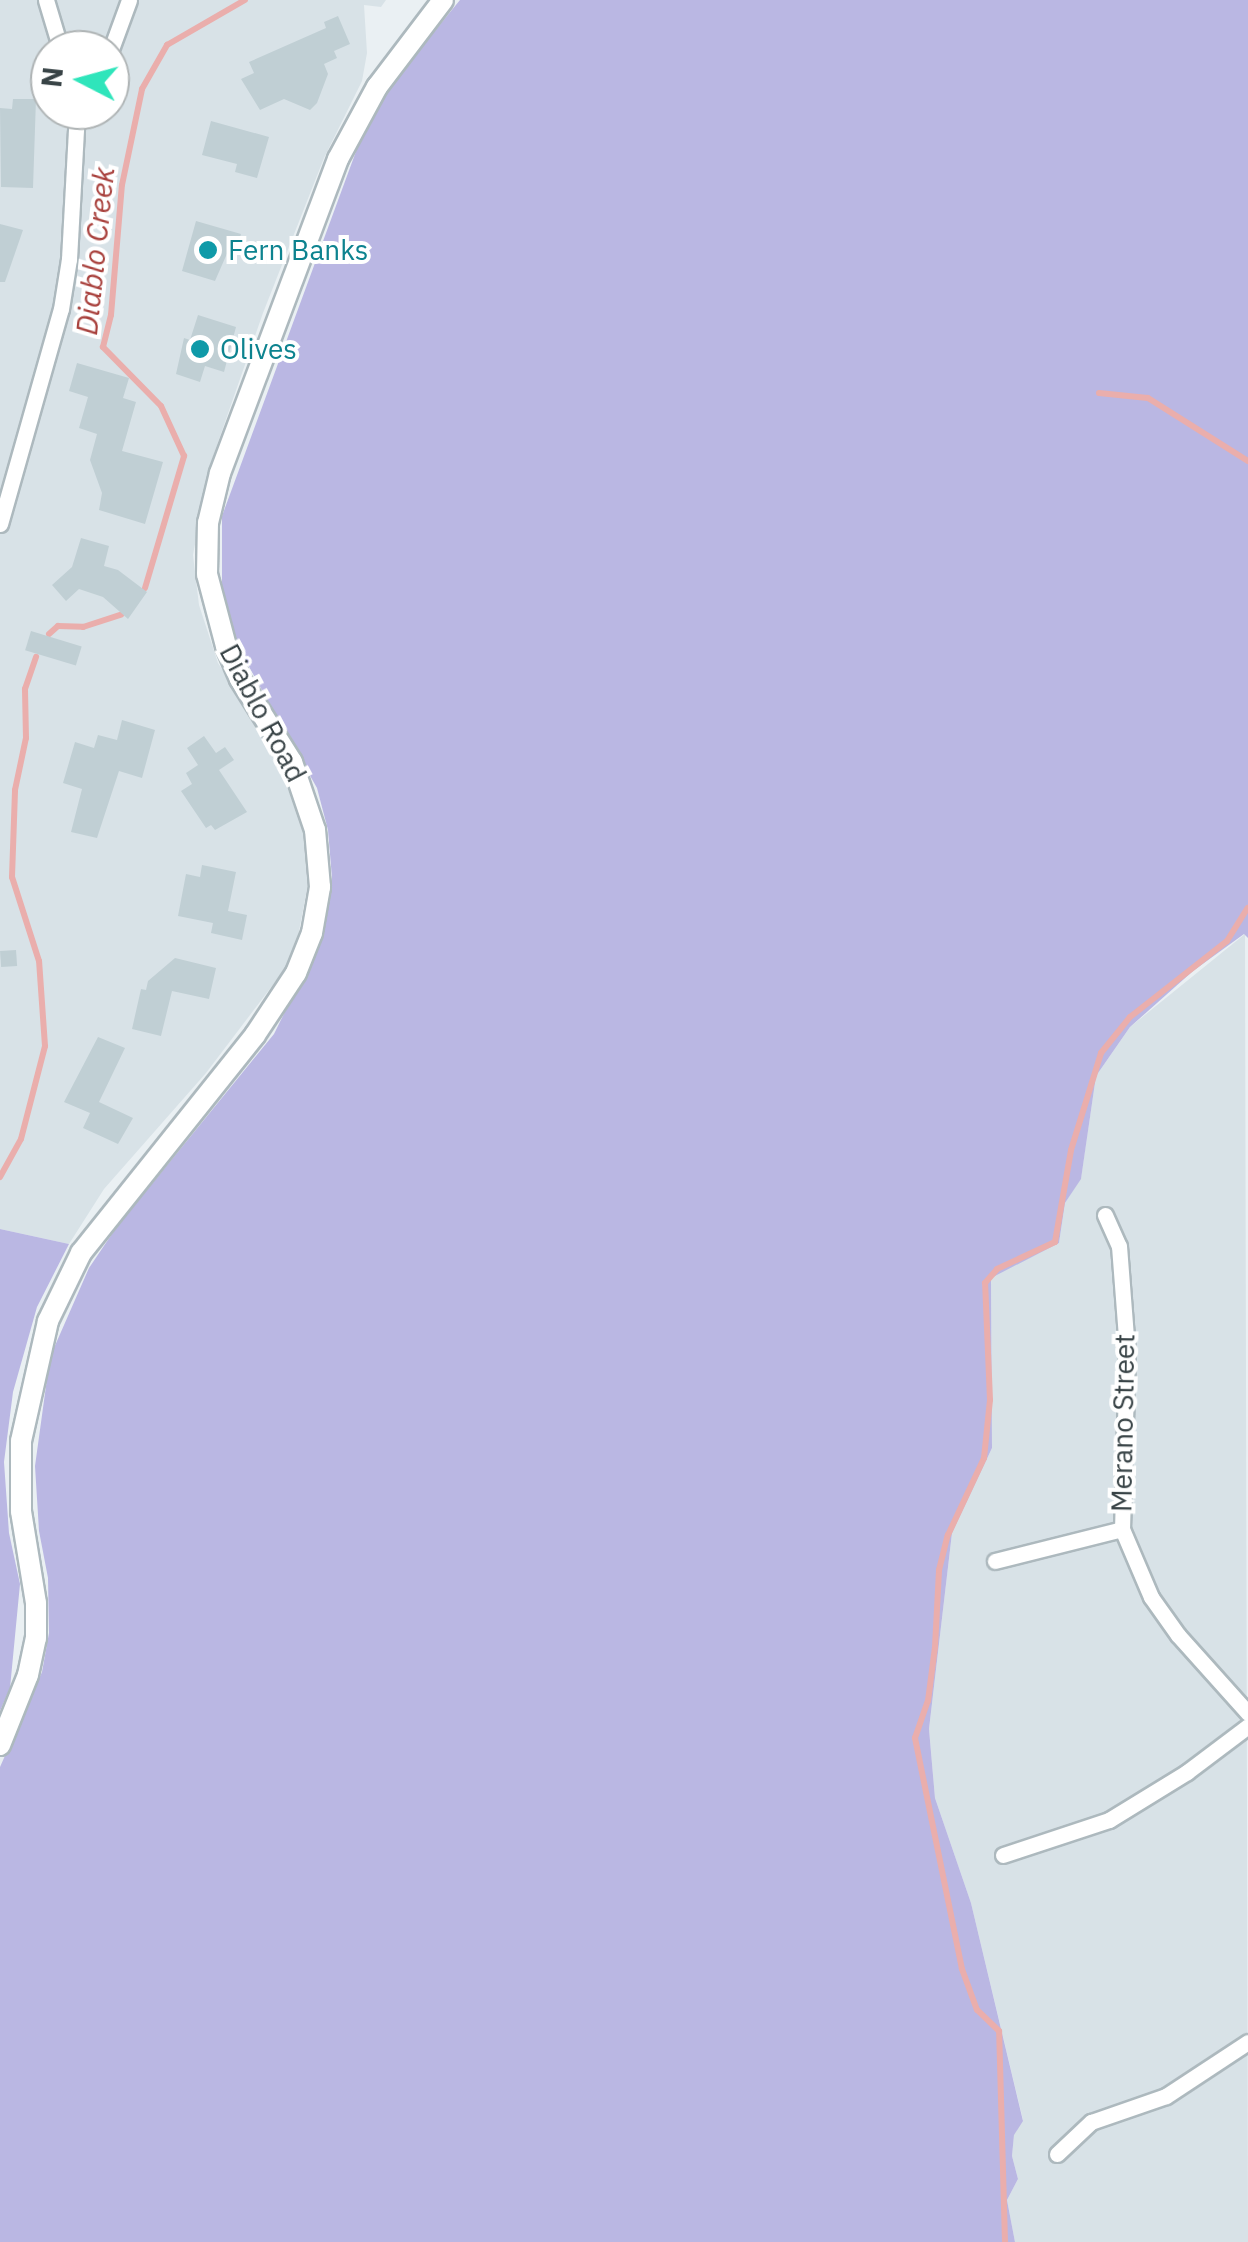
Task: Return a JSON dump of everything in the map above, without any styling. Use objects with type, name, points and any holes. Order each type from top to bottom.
[{"type":"street","points":[[118,30],[129,0]]},
{"type":"street","name":"Diablo Road","points":[[0,1745],[28,1675],[36,1638],[36,1603],[21,1512],[20,1472],[28,1400],[45,1330],[81,1253],[256,1034],[296,973],[312,934],[320,887],[315,830],[292,762],[240,679],[226,646],[208,574],[208,523],[220,473],[338,159],[386,72],[443,0]]},
{"type":"street","points":[[43,4],[53,30]]},
{"type":"street","points":[[0,524],[61,309],[70,259],[76,130]]},
{"type":"street","name":"Merano Street","points":[[1105,1215],[1118,1246],[1127,1351],[1122,1530],[1151,1597],[1178,1635],[1248,1712]]},
{"type":"street","points":[[995,1561],[1122,1530]]},
{"type":"street","points":[[1002,1855],[1108,1820],[1187,1772],[1248,1726]]},
{"type":"street","points":[[1057,2154],[1091,2122],[1166,2096],[1248,2042]]},
{"type":"shaded area","points":[[0,0],[386,0],[381,7],[364,5],[367,53],[362,81],[324,158],[263,313],[209,468],[193,555],[199,605],[218,663],[262,731],[301,819],[309,879],[294,957],[206,1073],[104,1189],[69,1244],[0,1229]]},
{"type":"shaded area","points":[[460,0],[1248,0],[1248,938],[1244,934],[1193,971],[1130,1027],[1096,1076],[1081,1179],[1065,1203],[1059,1243],[991,1278],[992,1448],[952,1533],[929,1729],[935,1798],[971,1903],[1023,2121],[1014,2135],[1012,2156],[1018,2179],[1007,2200],[1015,2242],[0,2242],[0,1767],[42,1672],[49,1633],[48,1578],[39,1531],[35,1466],[50,1357],[89,1268],[116,1228],[274,1034],[324,933],[332,878],[328,830],[317,788],[234,640],[222,588],[222,516],[358,146],[394,81]]},
{"type":"shaded area","points":[[1245,934],[1248,2242],[1015,2242],[1007,2200],[1018,2179],[1012,2156],[1014,2134],[1023,2120],[971,1903],[935,1798],[929,1729],[952,1533],[992,1448],[991,1277],[1059,1243],[1065,1203],[1081,1178],[1096,1076],[1130,1027]]},
{"type":"shaded area","points":[[0,1229],[69,1244],[37,1307],[13,1392],[4,1462],[9,1533],[20,1584],[10,1688],[0,1711]]},
{"type":"building","points":[[338,16],[350,44],[334,51],[337,58],[324,64],[328,74],[317,103],[310,110],[284,99],[260,110],[241,79],[254,73],[249,62],[326,28],[324,22]]},
{"type":"building","points":[[13,99],[30,99],[30,130],[35,130],[33,188],[1,187],[0,108],[12,109]]},
{"type":"building","points":[[211,121],[269,137],[257,178],[235,172],[237,164],[202,155]]},
{"type":"building","name":"Fern Banks","points":[[196,221],[241,234],[236,251],[229,249],[215,281],[182,271]]},
{"type":"building","points":[[0,224],[23,230],[5,282],[0,282]]},
{"type":"building","name":"Olives","points":[[198,315],[236,327],[224,372],[205,366],[200,382],[176,374],[184,338],[190,340]]},
{"type":"building","points":[[77,363],[129,378],[123,398],[136,402],[122,451],[163,462],[145,524],[99,510],[102,493],[90,460],[97,434],[79,428],[88,397],[69,391]]},
{"type":"building","points":[[81,538],[109,546],[104,566],[118,570],[147,592],[128,619],[103,597],[79,589],[66,601],[52,585],[72,567]]},
{"type":"building","points":[[31,631],[82,646],[76,666],[25,650]]},
{"type":"building","points":[[122,720],[155,730],[142,778],[119,771],[97,838],[71,832],[82,789],[63,783],[75,742],[94,748],[98,735],[117,740]]},
{"type":"building","points":[[204,736],[216,753],[225,747],[234,760],[219,770],[247,812],[215,830],[211,825],[206,828],[181,791],[192,784],[186,773],[198,765],[187,748]]},
{"type":"building","points":[[202,865],[236,872],[228,911],[247,915],[242,940],[211,933],[213,923],[178,916],[186,874],[200,877]]},
{"type":"building","points":[[16,950],[17,966],[1,967],[0,951]]},
{"type":"building","points":[[175,958],[216,968],[209,999],[172,991],[161,1036],[132,1029],[141,989],[146,990],[148,981]]},
{"type":"building","points":[[98,1037],[125,1048],[99,1102],[133,1118],[118,1144],[83,1128],[90,1113],[64,1102]]},
{"type":"waterway","name":"Diablo Creek","points":[[145,588],[184,456],[161,406],[103,347],[111,315],[122,185],[142,89],[167,45],[245,0]]},
{"type":"waterway","points":[[1099,393],[1148,398],[1248,461]]},
{"type":"waterway","name":"Diablo Creek","points":[[49,634],[58,626],[83,627],[121,615]]},
{"type":"waterway","name":"Diablo Creek","points":[[0,1177],[21,1139],[45,1046],[39,961],[12,877],[15,790],[26,738],[25,689],[36,657]]},
{"type":"waterway","points":[[1005,2242],[999,2031],[977,2010],[962,1969],[915,1738],[928,1701],[939,1570],[948,1535],[984,1458],[990,1400],[985,1283],[997,1269],[1055,1242],[1071,1150],[1101,1053],[1130,1017],[1227,941],[1248,908]]},
{"type":"place","name":"Fern Banks","points":[[208,250]]},
{"type":"place","name":"Olives","points":[[200,349]]}]
